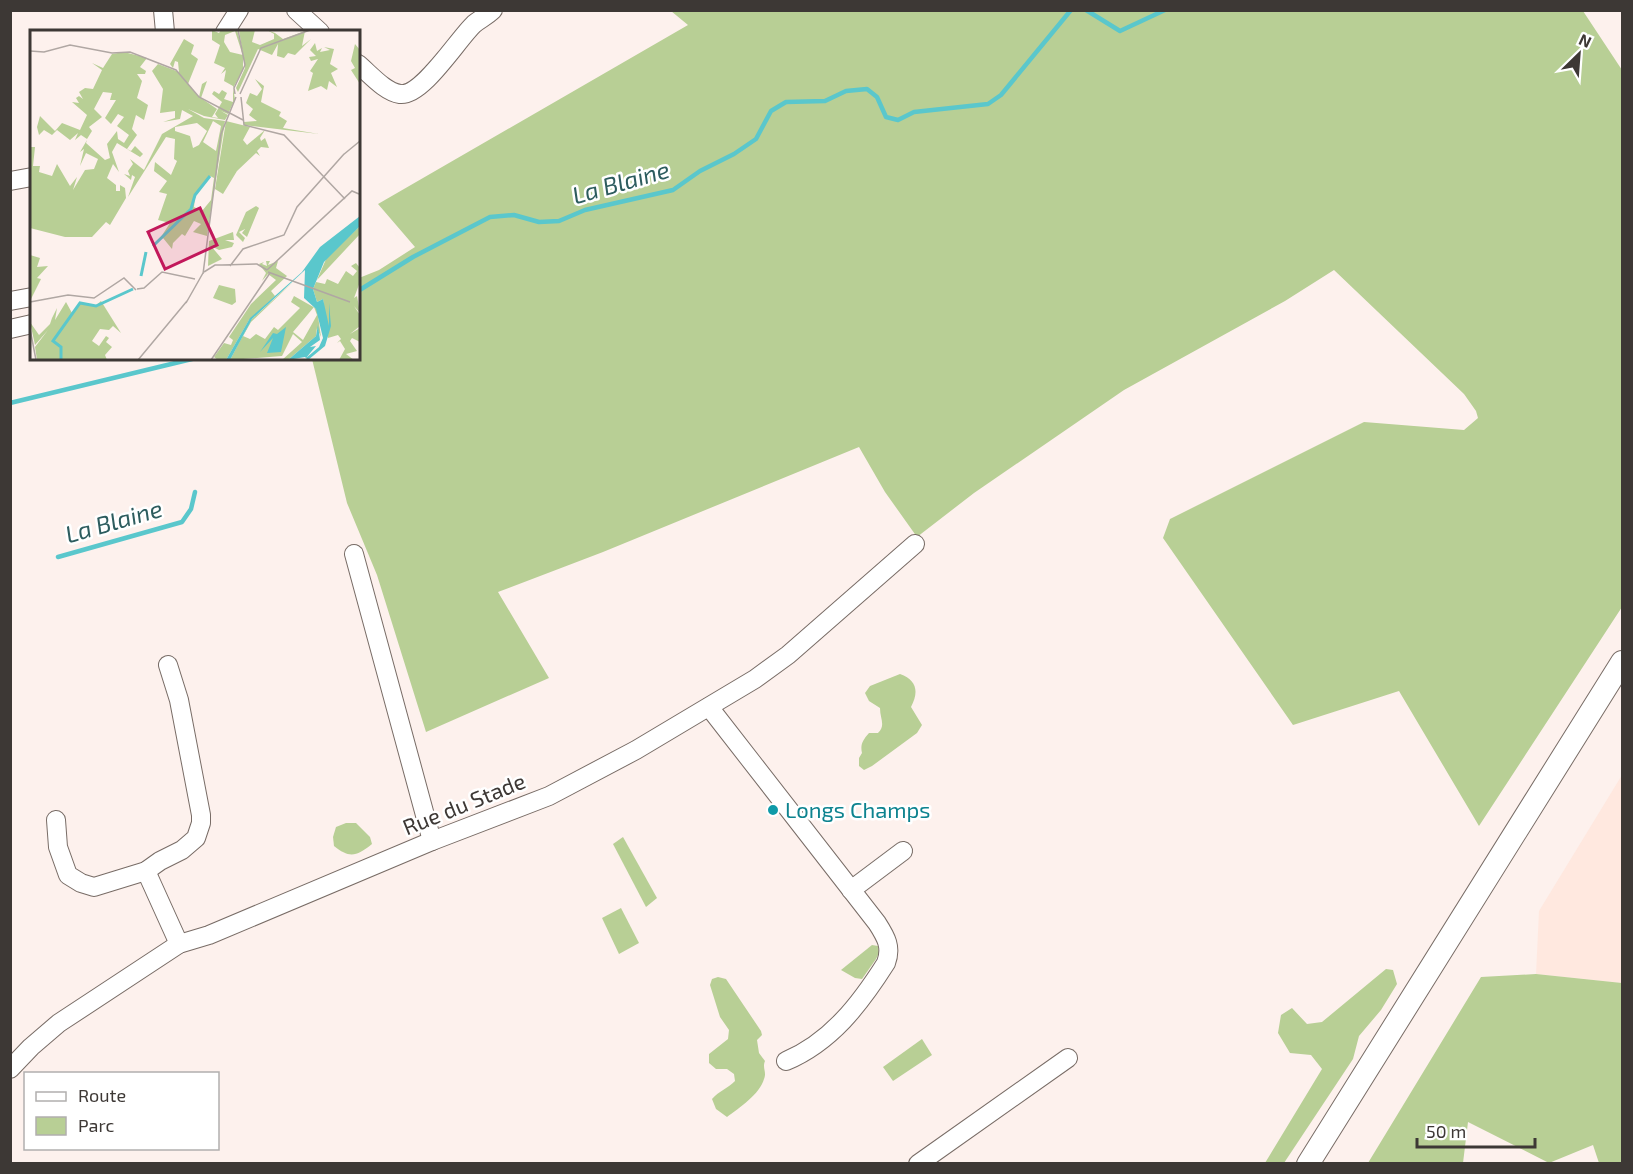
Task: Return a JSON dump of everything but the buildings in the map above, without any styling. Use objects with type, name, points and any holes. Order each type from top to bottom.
[{"type":"main road","points":[[1308,1164],[1623,662]]},
{"type":"street","points":[[163,10],[165,30]]},
{"type":"street","points":[[226,30],[239,10]]},
{"type":"street","points":[[296,10],[318,30]]},
{"type":"street","points":[[360,66],[392,91],[407,94],[424,82],[473,25],[493,10]]},
{"type":"street","points":[[10,181],[30,177]]},
{"type":"street","points":[[10,301],[30,297]]},
{"type":"street","points":[[10,328],[30,324]]},
{"type":"street","name":"Rue du Stade","points":[[10,1069],[59,1023],[179,944],[208,935],[549,796],[636,750],[755,679],[789,655],[915,544]]},
{"type":"street","name":"Rue du Stade","points":[[354,554],[432,842]]},
{"type":"street","points":[[56,820],[58,847],[69,875],[81,883],[94,887],[146,871],[190,845],[196,838],[201,823],[178,699],[168,665]]},
{"type":"street","points":[[709,707],[851,890],[886,937],[889,948],[888,959],[845,1019],[823,1040],[786,1061]]},
{"type":"street","points":[[851,890],[903,851]]},
{"type":"street","points":[[146,871],[179,944]]},
{"type":"street","points":[[918,1164],[1068,1058]]},
{"type":"shaded area","points":[[1622,775],[1622,983],[1536,974],[1539,911]]},
{"type":"green space","points":[[671,11],[1583,11],[1622,70],[1622,607],[1479,826],[1399,691],[1293,725],[1163,538],[1170,519],[1364,422],[1464,430],[1478,418],[1464,394],[1334,270],[1285,301],[1124,390],[974,493],[917,537],[885,492],[859,447],[603,552],[498,592],[549,678],[426,732],[377,575],[347,503],[312,360],[360,360],[360,278],[379,270],[415,247],[378,204],[688,25]]},
{"type":"green space","points":[[900,674],[910,680],[915,687],[916,692],[911,707],[922,725],[917,733],[864,770],[859,766],[862,742],[869,733],[878,733],[882,724],[880,708],[869,701],[865,693],[870,686]]},
{"type":"green space","points":[[346,823],[356,823],[370,837],[372,844],[357,854],[344,853],[334,846],[333,837],[336,827]]},
{"type":"green space","points":[[623,837],[657,898],[646,907],[613,844]]},
{"type":"green space","points":[[621,908],[639,943],[619,954],[602,918]]},
{"type":"green space","points":[[872,945],[878,946],[879,953],[862,979],[855,978],[841,970]]},
{"type":"green space","points":[[1386,969],[1393,970],[1397,984],[1381,1010],[1359,1036],[1353,1059],[1284,1163],[1265,1163],[1322,1069],[1311,1055],[1290,1053],[1278,1033],[1281,1015],[1292,1008],[1307,1024],[1322,1022]]},
{"type":"green space","points":[[1536,974],[1622,983],[1622,1163],[1599,1163],[1593,1145],[1549,1163],[1468,1122],[1463,1163],[1368,1163],[1481,977]]},
{"type":"green space","points":[[718,977],[726,979],[761,1031],[762,1035],[757,1040],[759,1053],[765,1061],[765,1077],[762,1085],[727,1117],[716,1109],[712,1099],[735,1081],[734,1074],[727,1069],[716,1069],[709,1063],[709,1054],[728,1039],[729,1030],[720,1017],[710,985],[712,979]]},
{"type":"green space","points":[[922,1039],[932,1055],[893,1081],[883,1067]]},
{"type":"waterway","name":"La Blaine","points":[[360,290],[413,257],[490,217],[514,215],[539,222],[559,221],[585,210],[673,190],[700,171],[734,154],[756,139],[771,111],[786,102],[825,101],[846,91],[867,89],[877,97],[886,117],[898,120],[914,112],[988,104],[1001,95],[1071,10]]},
{"type":"waterway","name":"La Blaine","points":[[1086,10],[1120,31],[1165,10]]},
{"type":"waterway","name":"La Blaine","points":[[10,403],[188,360]]},
{"type":"waterway","name":"La Blaine","points":[[58,557],[182,522],[191,509],[195,492]]},
{"type":"place","name":"Longs Champs","points":[[773,810]]}]
